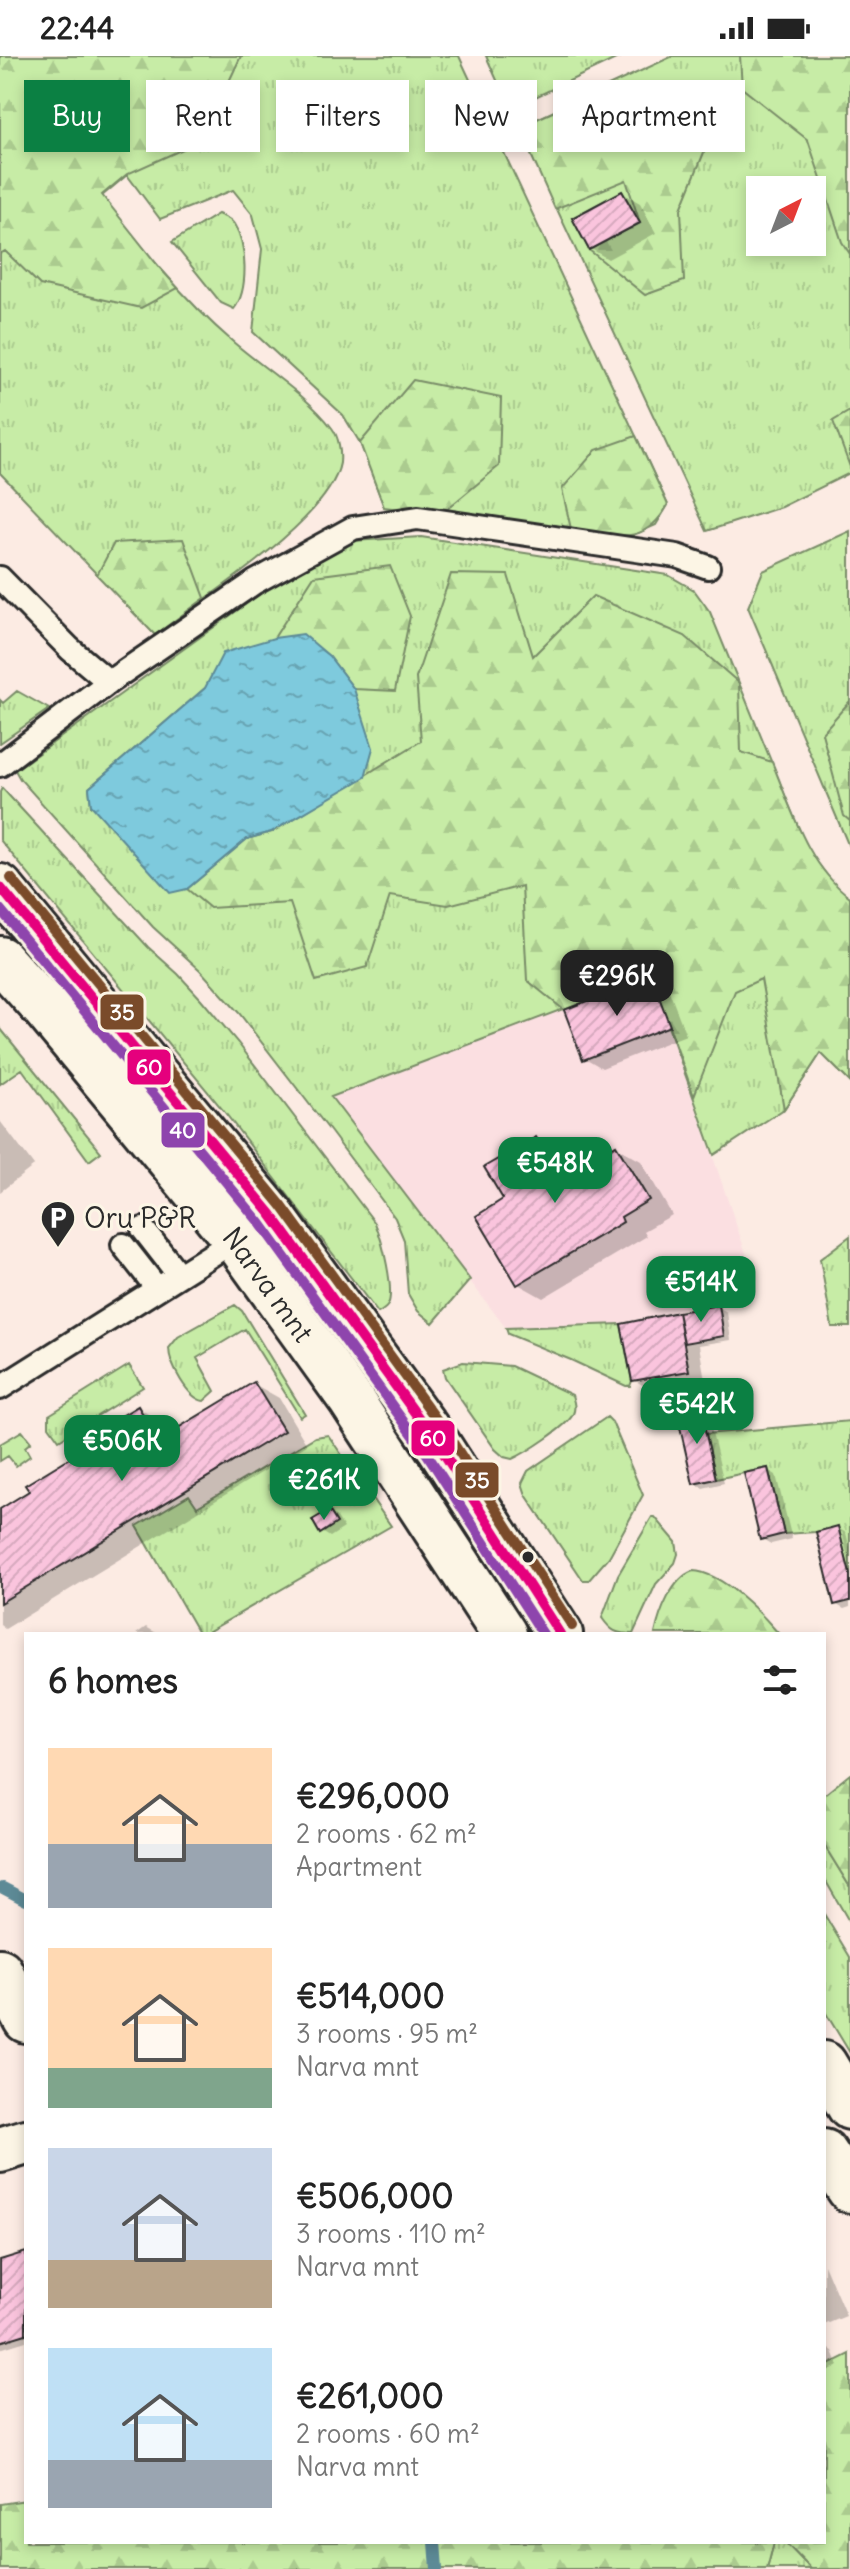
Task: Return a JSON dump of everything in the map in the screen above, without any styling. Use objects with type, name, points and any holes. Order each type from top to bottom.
[{"type":"main road","name":"Narva mnt","points":[[0,887],[271,1214],[439,1446],[559,1632]]},
{"type":"main road","name":"Narva mnt","points":[[0,959],[236,1240],[351,1400],[503,1632]]},
{"type":"main road","points":[[0,1971],[24,2016]]},
{"type":"main road","points":[[826,2067],[850,2107]]},
{"type":"main road","points":[[0,2150],[24,2143]]},
{"type":"main road","points":[[826,2155],[850,2190]]},
{"type":"lane","points":[[0,765],[109,682],[255,582],[353,528],[418,518],[677,556],[708,567]]},
{"type":"lane","points":[[0,578],[70,649],[109,682]]},
{"type":"lane","points":[[0,1388],[156,1287],[236,1240],[271,1214]]},
{"type":"lane","points":[[143,1229],[178,1274]]},
{"type":"lane","points":[[123,1245],[156,1287]]},
{"type":"shaded area","points":[[651,976],[751,1268],[678,1312],[621,1324],[506,1328],[330,1098]]},
{"type":"green space","points":[[0,56],[459,56],[470,80],[425,80],[425,152],[504,152],[668,505],[656,525],[631,536],[384,507],[360,443],[343,415],[253,332],[262,249],[253,215],[233,190],[160,219],[127,175],[102,196],[196,307],[322,416],[338,440],[340,454],[340,463],[331,485],[313,509],[261,557],[155,635],[0,473]]},
{"type":"green space","points":[[0,56],[241,56],[230,80],[146,80],[146,152],[176,152],[127,174],[102,195],[178,288],[141,308],[40,285],[5,251],[0,254]]},
{"type":"green space","points":[[486,56],[622,56],[571,80],[553,80],[553,89],[537,96],[537,80],[497,80]]},
{"type":"green space","points":[[673,56],[850,56],[850,473],[781,507],[707,531],[530,152],[537,152],[537,119],[553,112],[553,152],[745,152],[745,80],[621,80]],"holes":[[[622,191],[640,223],[589,250],[572,218]]]},
{"type":"green space","points":[[740,56],[850,56],[850,254],[842,242],[826,194],[826,176],[820,176],[808,140],[745,90],[745,80],[742,80]]},
{"type":"green space","points":[[553,112],[553,152],[704,152],[681,209],[684,281],[645,295],[589,250],[640,223],[626,180],[555,209],[530,152],[537,152],[537,119]]},
{"type":"green space","points":[[218,214],[234,224],[242,243],[244,279],[234,309],[221,303],[172,242]]},
{"type":"green space","points":[[413,380],[501,398],[499,466],[441,514],[384,507],[360,443]]},
{"type":"green space","points":[[850,411],[850,467],[833,421]]},
{"type":"green space","points":[[636,436],[668,505],[658,519],[638,533],[614,535],[571,529],[562,489],[596,450]]},
{"type":"green space","points":[[850,531],[850,849],[748,607],[763,571]]},
{"type":"green space","points":[[421,537],[668,575],[694,590],[710,612],[807,849],[837,888],[850,897],[850,1082],[821,1053],[784,1109],[714,1155],[650,976],[331,1097],[470,1280],[433,1323],[418,1311],[408,1294],[404,1240],[395,1218],[330,1131],[239,1013],[200,970],[153,927],[15,770],[299,566],[351,541]],"holes":[[[205,688],[91,806],[89,788]]]},
{"type":"green space","points":[[183,539],[205,598],[155,635],[97,575],[114,543]]},
{"type":"green space","points":[[390,566],[410,616],[395,691],[354,689],[329,656],[274,638],[314,576]]},
{"type":"green space","points":[[451,574],[508,575],[533,656],[593,596],[685,636],[739,683],[741,752],[772,762],[802,836],[822,869],[850,897],[850,1082],[821,1053],[784,1109],[761,979],[735,991],[694,1096],[651,976],[564,1010],[527,980],[522,886],[448,905],[390,896],[367,967],[316,981],[290,903],[210,908],[187,889],[247,839],[272,832],[421,741],[416,678]]},
{"type":"green space","points":[[17,691],[49,709],[0,743],[0,700],[3,703]]},
{"type":"green space","points":[[850,701],[850,821],[844,816],[822,733]]},
{"type":"green space","points":[[2,788],[148,947],[201,999],[375,1223],[390,1288],[388,1305],[378,1313],[223,1110],[0,840]]},
{"type":"green space","points":[[0,1028],[101,1152],[89,1161],[22,1069],[0,1084]]},
{"type":"green space","points":[[850,1236],[850,1327],[832,1327],[820,1259]]},
{"type":"green space","points":[[235,1305],[242,1311],[305,1414],[300,1417],[245,1329],[197,1358],[215,1391],[204,1401],[192,1394],[180,1380],[169,1348],[178,1337]]},
{"type":"green space","points":[[621,1324],[632,1381],[630,1386],[508,1334],[506,1328]]},
{"type":"green space","points":[[463,1362],[511,1366],[572,1395],[573,1414],[536,1445],[512,1459],[504,1457],[495,1449],[445,1377],[443,1369]]},
{"type":"green space","points":[[129,1365],[143,1387],[59,1440],[49,1426],[49,1415]]},
{"type":"green space","points":[[607,1417],[612,1422],[643,1495],[609,1557],[589,1580],[583,1580],[526,1495],[522,1483],[528,1471]]},
{"type":"green space","points":[[850,1421],[850,1574],[838,1527],[784,1534],[768,1468],[716,1479],[706,1434]]},
{"type":"green space","points":[[22,1431],[31,1442],[25,1447],[30,1456],[16,1466],[8,1456],[0,1461],[0,1444]]},
{"type":"green space","points":[[328,1435],[391,1526],[207,1632],[198,1632],[137,1526],[189,1495],[197,1507],[315,1437]]},
{"type":"green space","points":[[652,1517],[655,1517],[676,1542],[678,1554],[675,1563],[656,1584],[634,1632],[611,1629],[602,1618],[618,1575]]},
{"type":"green space","points":[[693,1571],[716,1578],[752,1605],[777,1632],[656,1632],[663,1607],[686,1575]]},
{"type":"green space","points":[[850,1774],[850,1887],[826,1848],[826,1793]]},
{"type":"green space","points":[[826,1848],[850,1887],[850,1923],[826,1881]]},
{"type":"green space","points":[[826,1917],[850,1957],[850,2053],[826,2013]]},
{"type":"green space","points":[[850,2354],[850,2569],[811,2569],[787,2544],[826,2544],[826,2366]]},
{"type":"green space","points":[[24,2500],[24,2544],[773,2544],[767,2569],[0,2569],[0,2504]]},
{"type":"green space","points":[[773,2544],[787,2544],[811,2569],[767,2569]]},
{"type":"water","points":[[303,634],[329,656],[354,689],[373,748],[365,777],[271,832],[247,839],[187,889],[170,893],[91,805],[89,788],[205,688],[223,653],[274,638]]},
{"type":"building","points":[[622,191],[640,223],[589,250],[572,218]]},
{"type":"building","points":[[651,976],[670,1026],[583,1060],[564,1010]]},
{"type":"building","points":[[536,1137],[555,1169],[582,1153],[588,1162],[616,1145],[649,1200],[621,1217],[623,1222],[517,1285],[476,1216],[503,1199],[484,1167]]},
{"type":"building","points":[[719,1305],[724,1336],[684,1343],[678,1312]]},
{"type":"building","points":[[678,1312],[689,1371],[632,1381],[621,1324]]},
{"type":"building","points":[[254,1382],[284,1431],[0,1603],[0,1509],[29,1491],[25,1485],[84,1449],[79,1442],[138,1406],[158,1440]]},
{"type":"building","points":[[700,1408],[716,1479],[693,1484],[677,1414]]},
{"type":"building","points":[[768,1468],[784,1534],[760,1540],[744,1473]]},
{"type":"building","points":[[329,1510],[337,1523],[320,1534],[312,1520]]},
{"type":"building","points":[[838,1526],[850,1574],[850,1601],[834,1605],[816,1532]]},
{"type":"building","points":[[24,2253],[24,2335],[0,2342],[0,2260]]},
{"type":"waterway","points":[[3,1888],[24,1899]]},
{"type":"waterway","points":[[435,2544],[437,2569]]},
{"type":"transit line","name":"35","points":[[11,878],[282,1206],[450,1438],[572,1626]]},
{"type":"transit line","name":"60","points":[[0,887],[271,1214],[439,1446],[559,1632]]},
{"type":"transit line","name":"40","points":[[0,909],[260,1223],[427,1454],[542,1632]]},
{"type":"place","name":"Oru P&R","points":[[58,1249]]}]
